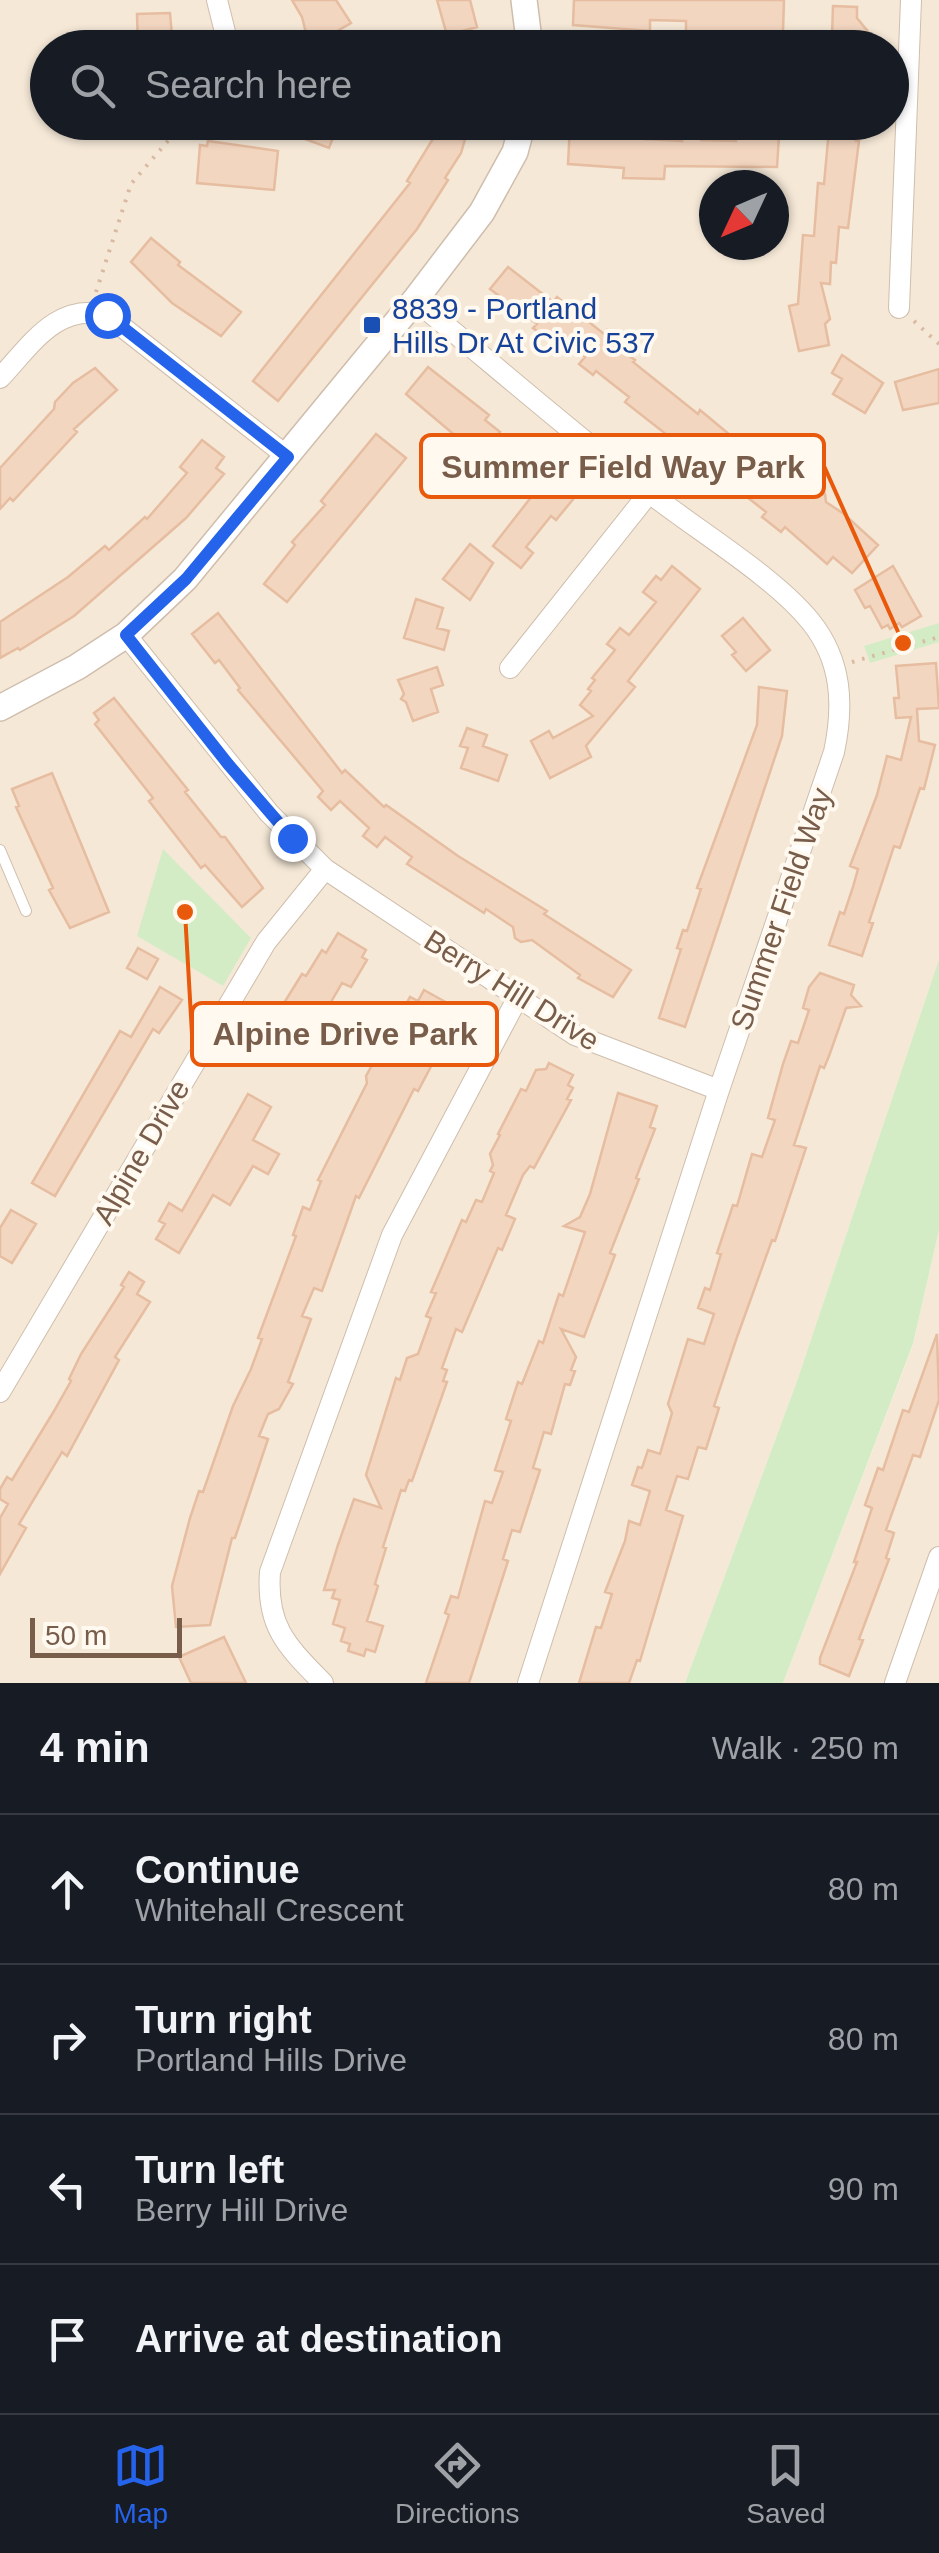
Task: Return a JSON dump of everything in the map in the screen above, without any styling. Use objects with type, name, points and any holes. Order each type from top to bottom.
[{"type":"street","points":[[217,0],[224,30]]},
{"type":"street","points":[[524,0],[528,30]]},
{"type":"street","points":[[907,30],[911,0]]},
{"type":"street","points":[[0,708],[77,667],[126,635],[186,579],[416,300],[482,212],[518,140]]},
{"type":"street","points":[[899,308],[900,140]]},
{"type":"street","name":"Summer Field Way","points":[[416,300],[649,493],[789,598],[812,623],[836,666],[841,701],[834,752],[719,1090],[528,1683]]},
{"type":"street","points":[[0,378],[52,322],[90,310],[120,323],[288,457]]},
{"type":"street","points":[[510,668],[649,493]]},
{"type":"street","name":"Berry Hill Drive","points":[[126,635],[269,813],[325,869],[575,1035],[719,1090]]},
{"type":"street","name":"Alpine Drive","points":[[0,1392],[266,942],[325,869]]},
{"type":"street","points":[[324,1683],[280,1635],[268,1598],[270,1572],[392,1235],[517,999]]},
{"type":"street","points":[[895,1683],[939,1557]]},
{"type":"lane","points":[[0,850],[26,912]]},
{"type":"path","points":[[90,310],[130,184],[168,140]]},
{"type":"path","points":[[899,308],[939,344]]},
{"type":"path","points":[[836,666],[939,637]]},
{"type":"shaded area","points":[[0,0],[939,0],[939,959],[797,1381],[685,1683],[0,1683]]},
{"type":"shaded area","points":[[939,1230],[939,1683],[783,1683],[913,1345]]},
{"type":"green space","points":[[939,623],[939,642],[870,663],[864,646]]},
{"type":"green space","points":[[163,849],[251,938],[223,986],[137,936]]},
{"type":"green space","points":[[939,959],[939,1230],[913,1344],[783,1683],[685,1683],[797,1381]]},
{"type":"building","points":[[292,0],[336,0],[351,23],[339,30],[305,30]]},
{"type":"building","points":[[437,0],[470,0],[477,27],[446,30]]},
{"type":"building","points":[[574,0],[784,0],[783,30],[686,30],[686,21],[650,20],[650,30],[573,25]]},
{"type":"building","points":[[833,6],[857,7],[857,18],[867,30],[832,30]]},
{"type":"building","points":[[170,13],[171,30],[137,30],[137,14]]},
{"type":"building","points":[[308,140],[332,140],[329,148]]},
{"type":"building","points":[[432,140],[465,140],[445,178],[448,180],[417,229],[278,401],[253,381],[410,183],[407,181]]},
{"type":"building","points":[[569,140],[779,140],[777,167],[665,166],[664,179],[623,178],[624,168],[568,164]]},
{"type":"building","points":[[828,140],[859,141],[848,228],[839,227],[830,284],[821,283],[830,319],[825,324],[829,345],[799,351],[789,306],[798,304],[803,235],[814,236],[818,183],[824,184]]},
{"type":"building","points":[[208,141],[278,151],[274,190],[197,183],[200,145],[207,146]]},
{"type":"building","points":[[151,238],[180,262],[178,265],[241,312],[221,336],[172,303],[131,262]]},
{"type":"building","points":[[508,267],[553,302],[557,297],[575,311],[583,311],[584,318],[604,334],[607,330],[632,350],[628,355],[633,362],[698,414],[700,410],[742,445],[757,448],[758,454],[791,481],[796,475],[808,486],[809,496],[825,494],[826,502],[878,545],[852,573],[833,557],[827,564],[785,527],[781,532],[762,517],[766,512],[731,488],[687,448],[684,452],[625,402],[629,397],[596,371],[593,375],[579,364],[585,357],[555,333],[549,340],[533,328],[537,324],[490,289]]},
{"type":"building","points":[[842,355],[883,383],[865,413],[833,394],[842,379],[832,373]]},
{"type":"building","points":[[428,367],[489,415],[485,420],[500,432],[483,459],[406,394]]},
{"type":"building","points":[[95,368],[117,390],[74,429],[77,432],[13,501],[10,498],[0,509],[0,468],[73,383]]},
{"type":"building","points":[[939,369],[939,403],[903,410],[895,382]]},
{"type":"building","points":[[376,434],[406,458],[287,602],[264,584],[295,545],[292,542],[325,505],[321,501]]},
{"type":"building","points":[[202,440],[224,457],[216,468],[224,474],[186,518],[74,616],[0,658],[0,622],[68,577],[105,546],[109,550],[147,519],[187,473],[180,467]]},
{"type":"building","points":[[557,464],[584,486],[556,520],[551,516],[526,547],[533,553],[521,568],[493,546]]},
{"type":"building","points":[[470,544],[493,563],[470,600],[443,579]]},
{"type":"building","points":[[672,566],[700,589],[628,681],[635,687],[586,746],[591,757],[550,778],[531,741],[549,731],[553,738],[593,716],[580,705],[591,691],[588,689],[595,680],[592,678],[615,650],[607,644],[620,628],[629,635],[656,602],[643,592],[656,576],[661,580]]},
{"type":"building","points":[[893,566],[921,616],[890,629],[888,625],[882,628],[855,590]]},
{"type":"building","points":[[416,599],[443,608],[437,628],[449,631],[444,650],[404,638]]},
{"type":"building","points":[[218,613],[342,773],[345,770],[384,807],[631,970],[613,997],[578,978],[580,975],[532,940],[521,942],[515,938],[513,927],[486,909],[484,913],[407,864],[412,857],[385,837],[377,847],[363,836],[369,828],[340,801],[331,810],[318,797],[323,791],[238,690],[219,660],[215,663],[192,634]]},
{"type":"building","points":[[743,618],[770,650],[746,671],[722,636]]},
{"type":"building","points":[[936,663],[939,708],[917,709],[919,741],[935,745],[924,789],[920,788],[900,848],[894,846],[862,956],[829,945],[853,887],[858,869],[850,866],[887,756],[901,760],[911,717],[896,718],[896,666]]},
{"type":"building","points":[[437,667],[443,685],[431,689],[438,712],[413,721],[401,699],[404,694],[398,680]]},
{"type":"building","points":[[759,687],[787,691],[782,736],[685,1027],[659,1018],[681,949],[677,948],[701,889],[697,888],[757,725]]},
{"type":"building","points":[[114,698],[263,888],[242,907],[205,865],[201,868],[95,724],[99,720],[94,713]]},
{"type":"building","points":[[467,728],[487,735],[483,746],[507,755],[498,781],[461,768],[468,748],[460,746]]},
{"type":"building","points":[[52,773],[109,912],[70,928],[49,890],[53,888],[16,807],[19,806],[12,789]]},
{"type":"building","points":[[338,933],[366,950],[362,957],[367,960],[351,987],[342,983],[314,1031],[302,1024],[295,1024],[292,1029],[274,1019],[302,974],[306,976]]},
{"type":"building","points":[[138,948],[158,959],[147,979],[127,968]]},
{"type":"building","points":[[820,973],[854,985],[851,995],[861,1006],[846,1008],[824,1068],[820,1066],[794,1145],[806,1148],[714,1406],[719,1408],[706,1449],[698,1447],[688,1479],[677,1476],[666,1510],[683,1516],[640,1661],[637,1660],[629,1683],[579,1683],[596,1627],[601,1628],[612,1594],[605,1592],[629,1521],[640,1525],[650,1491],[632,1485],[638,1467],[642,1468],[648,1450],[660,1454],[672,1413],[668,1404],[688,1339],[704,1344],[714,1314],[698,1308],[705,1288],[710,1290],[721,1254],[717,1253],[733,1205],[737,1206],[752,1154],[762,1157],[775,1120],[768,1118],[783,1064],[791,1041],[798,1043],[809,1010],[803,1008],[809,987]]},
{"type":"building","points":[[160,987],[182,1000],[159,1033],[153,1029],[55,1196],[32,1183],[120,1031],[131,1037]]},
{"type":"building","points":[[424,990],[458,1009],[451,1021],[454,1023],[418,1091],[414,1089],[359,1198],[356,1196],[322,1291],[314,1288],[302,1316],[311,1319],[288,1382],[293,1384],[279,1409],[268,1414],[259,1436],[268,1439],[232,1538],[210,1625],[176,1627],[172,1586],[190,1518],[262,1339],[258,1338],[303,1207],[310,1210],[321,1181],[318,1180],[367,1083],[366,1076],[410,997],[418,1001]]},
{"type":"building","points":[[549,1063],[573,1075],[568,1085],[573,1088],[567,1099],[571,1100],[534,1168],[530,1166],[523,1175],[506,1215],[515,1219],[502,1250],[498,1248],[462,1332],[456,1329],[442,1368],[447,1370],[443,1381],[447,1382],[412,1481],[409,1480],[405,1491],[401,1490],[383,1547],[386,1548],[375,1584],[378,1586],[367,1621],[383,1626],[375,1652],[366,1649],[364,1656],[348,1651],[350,1644],[341,1641],[345,1628],[333,1624],[340,1600],[332,1598],[335,1590],[324,1590],[338,1545],[354,1499],[381,1508],[366,1475],[396,1378],[400,1380],[407,1358],[418,1354],[431,1318],[426,1316],[436,1293],[431,1292],[462,1220],[466,1222],[476,1200],[482,1202],[494,1173],[490,1171],[490,1154],[498,1134],[521,1089],[526,1091],[536,1070],[546,1069]]},
{"type":"building","points":[[618,1093],[657,1106],[650,1127],[655,1129],[610,1253],[615,1255],[584,1337],[561,1329],[576,1357],[571,1370],[575,1371],[570,1385],[565,1384],[551,1434],[544,1432],[533,1468],[540,1470],[520,1532],[512,1530],[503,1559],[508,1561],[469,1683],[426,1683],[449,1615],[445,1613],[451,1596],[458,1598],[485,1501],[492,1503],[503,1472],[495,1470],[511,1421],[506,1419],[518,1382],[522,1384],[539,1341],[543,1343],[585,1232],[564,1226],[580,1217],[590,1194]]},
{"type":"building","points":[[248,1094],[271,1107],[253,1140],[279,1154],[268,1174],[253,1166],[230,1205],[213,1195],[179,1253],[156,1239],[165,1224],[159,1221],[169,1203],[182,1211]]},
{"type":"building","points":[[11,1210],[36,1224],[12,1263],[0,1256],[0,1228]]},
{"type":"building","points":[[129,1272],[144,1282],[137,1294],[150,1302],[115,1357],[119,1360],[67,1456],[62,1452],[19,1524],[26,1528],[0,1574],[0,1518],[8,1504],[0,1499],[0,1489],[7,1477],[12,1480],[54,1411],[81,1354],[124,1287],[121,1285]]},
{"type":"building","points":[[937,1334],[939,1400],[920,1457],[913,1455],[886,1530],[894,1533],[886,1558],[889,1559],[849,1676],[820,1664],[820,1658],[857,1562],[872,1508],[865,1505],[878,1468],[883,1470],[903,1410],[909,1412]]},
{"type":"building","points":[[224,1637],[246,1683],[191,1683],[179,1657]]},
{"type":"place","name":"8839 - Portland Hills Dr At Civic 537","points":[[372,325]]},
{"type":"place","name":"Summer Field Way Park","points":[[903,643]]},
{"type":"place","name":"Alpine Drive Park","points":[[185,912]]},
{"type":"route","points":[[107,315],[288,457],[186,579],[126,635],[292,838]]}]
